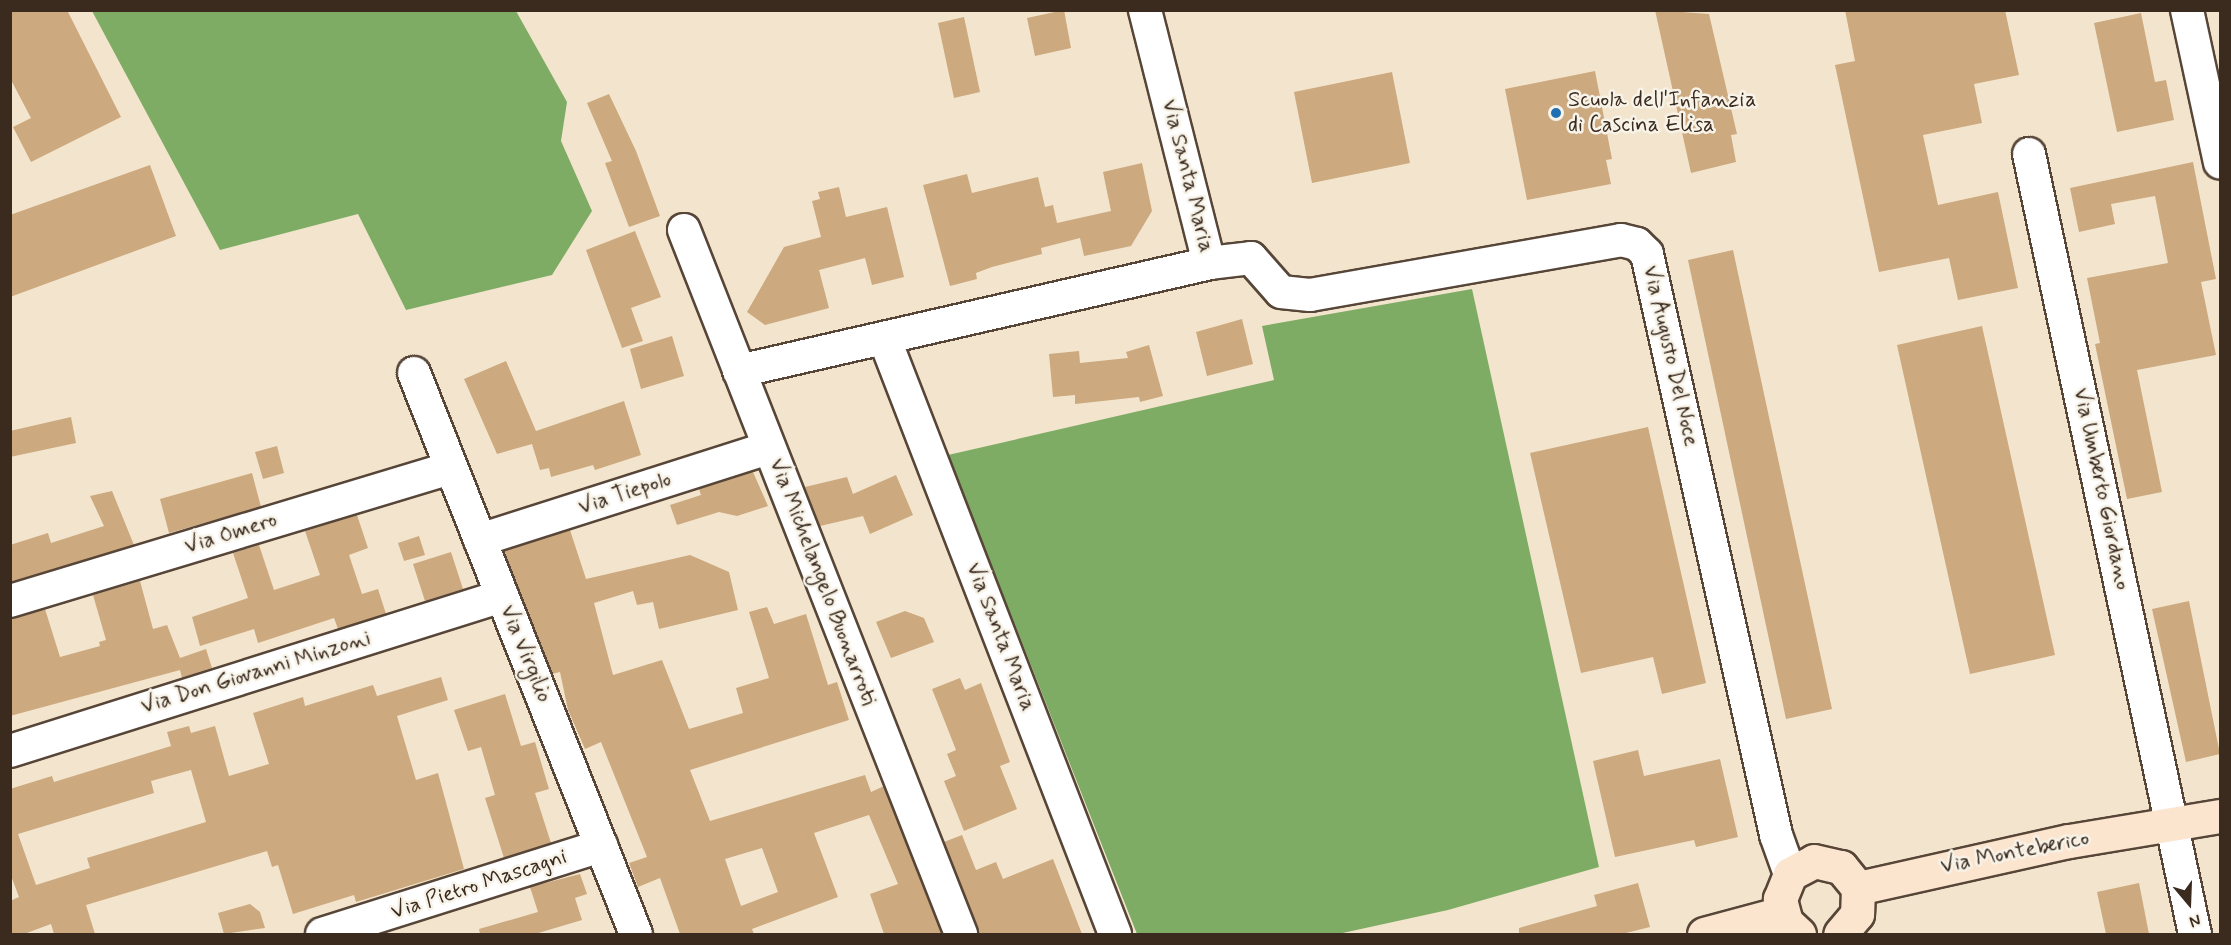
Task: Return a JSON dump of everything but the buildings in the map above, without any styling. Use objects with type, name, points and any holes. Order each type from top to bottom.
[{"type":"street","name":"Via Santa Maria","points":[[740,371],[885,340],[1209,263],[1145,10]]},
{"type":"street","points":[[2187,10],[2220,162]]},
{"type":"street","name":"Via Umberto Giordano","points":[[2029,154],[2174,824]]},
{"type":"street","name":"Via Michelangelo Buonarroti","points":[[684,230],[961,934]]},
{"type":"street","name":"Via Augusto Del Noce","points":[[1209,263],[1251,258],[1281,292],[1310,295],[1621,240],[1637,244],[1647,254],[1776,835],[1790,874]]},
{"type":"street","name":"Via Santa Maria","points":[[885,340],[1115,934]]},
{"type":"street","name":"Via Virgilio","points":[[414,373],[636,934]]},
{"type":"street","name":"Via Tiepolo","points":[[480,540],[769,448]]},
{"type":"street","name":"Via Omero","points":[[10,602],[451,468]]},
{"type":"street","name":"Via Don Giovanni Minzoni","points":[[10,751],[502,596]]},
{"type":"street","name":"Via Monteberico","points":[[1857,888],[2069,841],[2220,816]]},
{"type":"street","points":[[2174,824],[2195,934]]},
{"type":"street","name":"Via Pietro Mascagni","points":[[322,934],[600,846]]},
{"type":"street","points":[[1704,934],[1790,924],[1783,885],[1790,874],[1801,865],[1828,862],[1846,871],[1857,888],[1857,914],[1840,934]]},
{"type":"green space","points":[[92,11],[516,11],[567,102],[561,141],[592,211],[552,275],[406,310],[358,214],[220,250]]},
{"type":"green space","points":[[1472,289],[1599,867],[1448,910],[1338,934],[1137,934],[948,455],[1274,380],[1262,326]]},
{"type":"place","name":"Scuola dell'Infanzia di Cascina Elisa","points":[[1556,113]]}]
